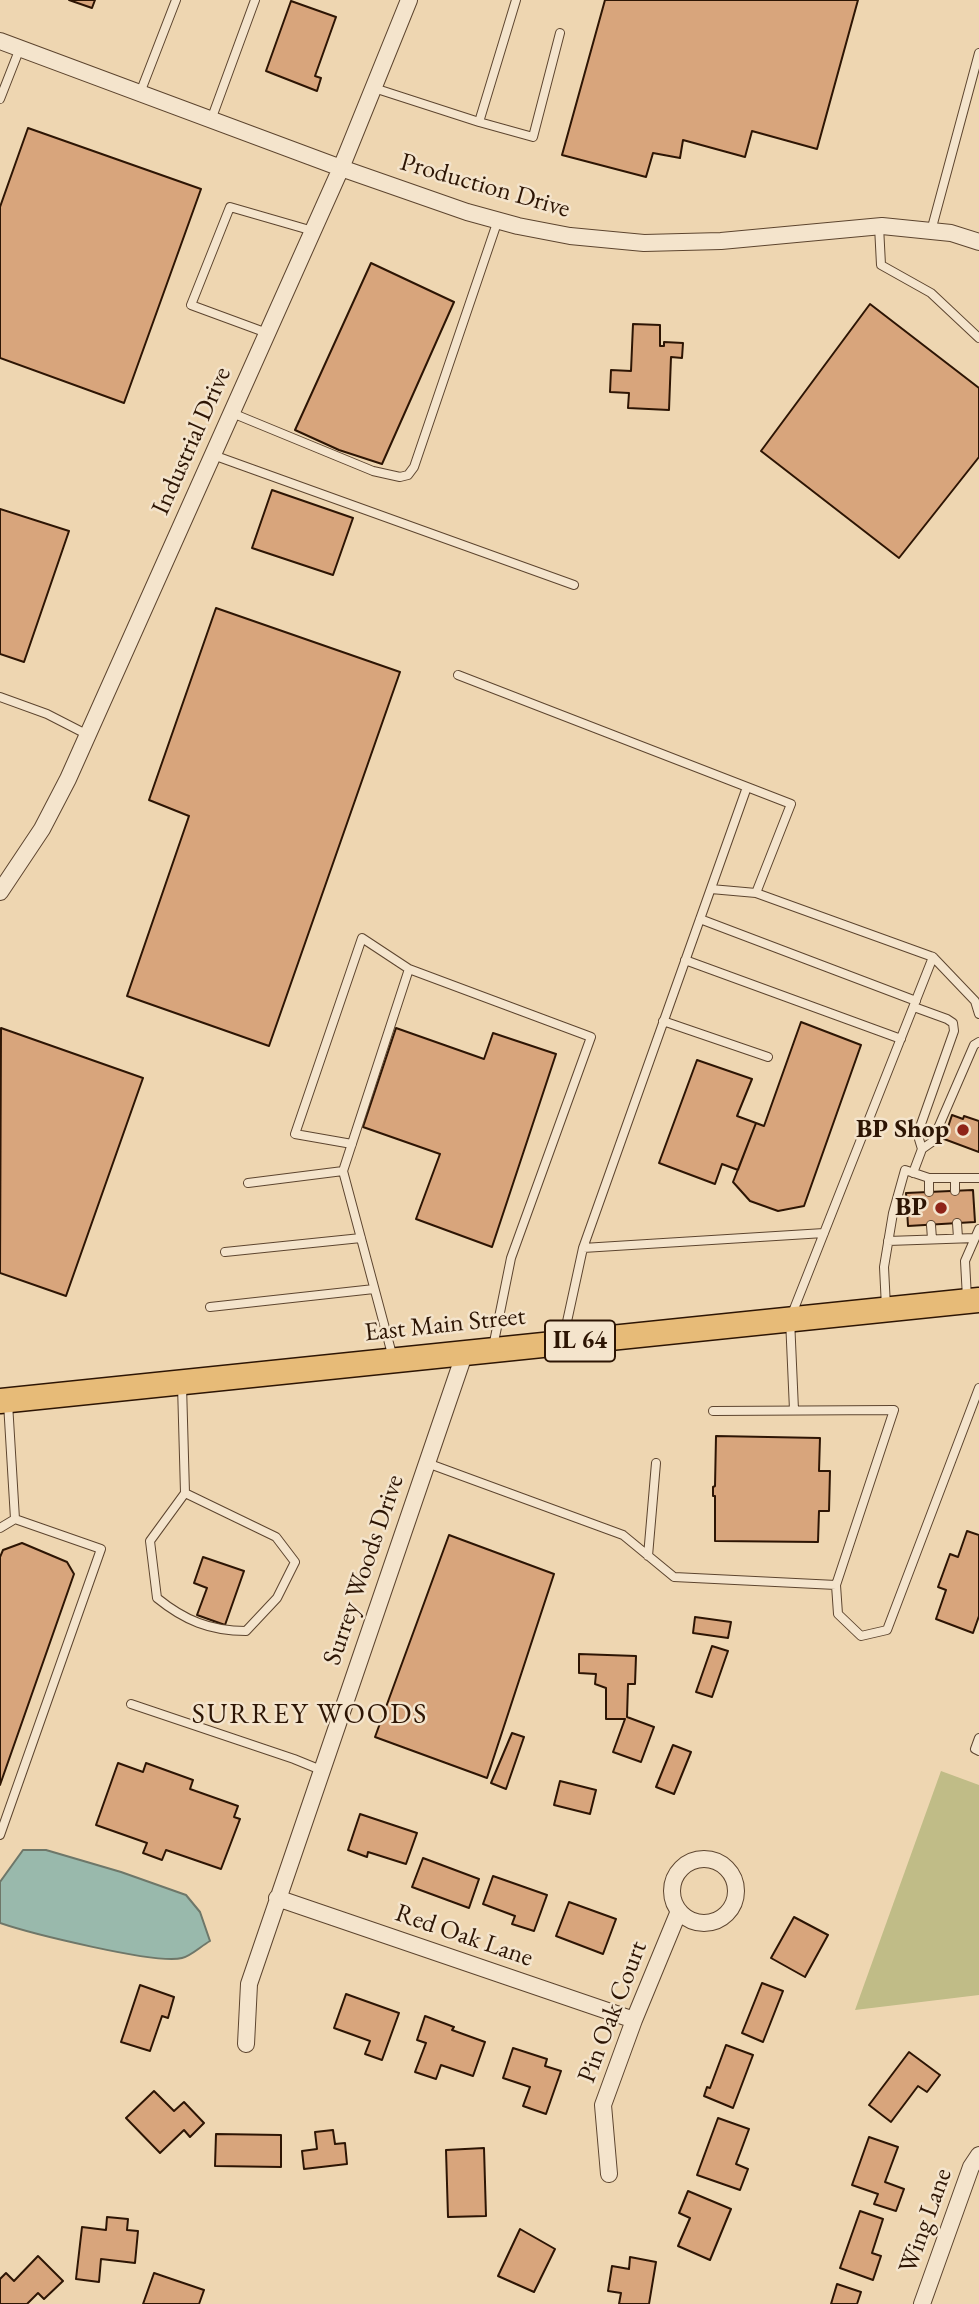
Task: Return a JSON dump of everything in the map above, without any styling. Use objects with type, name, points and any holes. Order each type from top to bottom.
[{"type":"main road","name":"East Main Street","points":[[4,1400],[973,1300]]},
{"type":"street","name":"Industrial Drive","points":[[0,892],[42,829],[88,735],[341,168],[410,0]]},
{"type":"street","name":"Production Drive","points":[[0,41],[467,212],[570,236],[644,243],[721,242],[878,226],[951,233],[979,242]]},
{"type":"street","name":"Surrey Woods Drive","points":[[246,2045],[248,1984],[464,1352]]},
{"type":"street","name":"Pin Oak Court","points":[[710,1860],[728,1871],[736,1889],[731,1909],[724,1916],[706,1923],[696,1922],[679,1911],[672,1891],[674,1880],[688,1863],[710,1860]]},
{"type":"street","name":"Red Oak Lane","points":[[277,1898],[634,2020]]},
{"type":"street","name":"Pin Oak Court","points":[[609,2174],[603,2105],[634,2020],[679,1911]]},
{"type":"street","name":"Wing Lane","points":[[922,2304],[971,2167],[979,2155]]},
{"type":"lane","points":[[140,93],[176,0]]},
{"type":"lane","points":[[211,120],[255,0]]},
{"type":"lane","points":[[479,122],[516,0]]},
{"type":"lane","points":[[374,88],[533,137],[560,33]]},
{"type":"lane","points":[[0,99],[20,48]]},
{"type":"lane","points":[[931,231],[979,53]]},
{"type":"lane","points":[[267,333],[191,305],[230,207],[313,231]]},
{"type":"lane","points":[[232,413],[373,471],[400,477],[408,475],[414,467],[498,220]]},
{"type":"lane","points":[[878,226],[881,265],[931,293],[979,338]]},
{"type":"lane","points":[[213,455],[574,585]]},
{"type":"lane","points":[[458,675],[791,804],[756,893]]},
{"type":"lane","points":[[0,697],[47,714],[88,735]]},
{"type":"lane","points":[[562,1342],[583,1248],[747,787]]},
{"type":"lane","points":[[711,889],[756,893],[933,957],[975,1001],[979,1014]]},
{"type":"lane","points":[[700,919],[915,1004],[953,1023],[954,1031],[920,1127],[922,1149],[914,1173]]},
{"type":"lane","points":[[352,1144],[295,1134],[362,937],[409,969],[591,1037],[511,1258],[493,1350]]},
{"type":"lane","points":[[794,1410],[790,1319],[933,957]]},
{"type":"lane","points":[[685,960],[901,1039]]},
{"type":"lane","points":[[393,1360],[343,1171],[409,969]]},
{"type":"lane","points":[[663,1021],[768,1057]]},
{"type":"lane","points":[[922,1149],[932,1142],[974,1045],[979,1042]]},
{"type":"lane","points":[[887,1309],[884,1267],[905,1170],[929,1178],[979,1178]]},
{"type":"lane","points":[[248,1183],[343,1171]]},
{"type":"lane","points":[[929,1178],[929,1192]]},
{"type":"lane","points":[[955,1178],[956,1191]]},
{"type":"lane","points":[[957,1223],[958,1238]]},
{"type":"lane","points":[[931,1225],[932,1239]]},
{"type":"lane","points":[[973,1300],[965,1261],[979,1229]]},
{"type":"lane","points":[[583,1248],[824,1233]]},
{"type":"lane","points":[[225,1252],[361,1238]]},
{"type":"lane","points":[[888,1241],[975,1238]]},
{"type":"lane","points":[[210,1307],[374,1289]]},
{"type":"lane","points":[[182,1382],[185,1493],[150,1541],[157,1598],[176,1614],[221,1631],[246,1631],[277,1598],[295,1562],[276,1537],[185,1493]]},
{"type":"lane","points":[[713,1411],[894,1410],[836,1585],[838,1614],[861,1636],[887,1630],[979,1388]]},
{"type":"lane","points":[[4,1400],[15,1518]]},
{"type":"lane","points":[[427,1463],[623,1535],[674,1577],[836,1585]]},
{"type":"lane","points":[[648,1556],[656,1463]]},
{"type":"lane","points":[[0,1528],[15,1518]]},
{"type":"lane","points":[[0,1835],[101,1549],[15,1518]]},
{"type":"lane","points":[[131,1704],[321,1770]]},
{"type":"lane","points":[[979,1738],[975,1749],[979,1751]]},
{"type":"shaded area","points":[[941,1771],[979,1785],[979,1995],[855,2010]]},
{"type":"shaded area","points":[[23,1850],[46,1850],[186,1895],[200,1912],[210,1941],[185,1957],[168,1959],[92,1947],[0,1923],[0,1882]]},
{"type":"building","points":[[69,0],[95,0],[92,8]]},
{"type":"building","points":[[605,0],[858,0],[817,149],[752,131],[745,157],[683,140],[680,158],[653,153],[646,177],[562,155]]},
{"type":"building","points":[[291,1],[336,17],[315,76],[321,78],[317,91],[266,71]]},
{"type":"building","points":[[28,128],[201,189],[124,403],[0,358],[0,207]]},
{"type":"building","points":[[371,263],[454,302],[382,464],[339,450],[295,430]]},
{"type":"building","points":[[870,304],[979,388],[979,457],[899,558],[761,451]]},
{"type":"building","points":[[633,324],[660,325],[660,346],[664,346],[664,342],[683,343],[682,358],[671,357],[669,410],[628,408],[629,393],[610,392],[611,370],[631,371]]},
{"type":"building","points":[[272,490],[353,518],[333,575],[252,548]]},
{"type":"building","points":[[0,509],[69,531],[24,662],[0,654]]},
{"type":"building","points":[[216,608],[400,672],[269,1046],[127,996],[189,816],[149,800]]},
{"type":"building","points":[[801,1022],[861,1045],[804,1206],[778,1211],[750,1201],[733,1182],[756,1123],[764,1126]]},
{"type":"building","points":[[1,1028],[143,1078],[66,1296],[0,1273]]},
{"type":"building","points":[[396,1028],[484,1059],[493,1033],[556,1054],[492,1247],[416,1219],[440,1154],[363,1127]]},
{"type":"building","points":[[697,1060],[752,1079],[737,1116],[756,1123],[738,1170],[722,1164],[715,1184],[659,1163]]},
{"type":"building","name":"BP Shop","points":[[952,1115],[979,1121],[979,1152],[944,1139]]},
{"type":"building","name":"BP","points":[[973,1190],[975,1222],[908,1226],[906,1193]]},
{"type":"building","points":[[716,1436],[820,1438],[819,1471],[830,1471],[829,1511],[819,1511],[818,1542],[715,1541],[713,1487]]},
{"type":"building","points":[[967,1531],[979,1535],[979,1616],[973,1633],[936,1619],[946,1590],[938,1587],[950,1554],[958,1557]]},
{"type":"building","points":[[449,1535],[554,1574],[487,1778],[375,1737]]},
{"type":"building","points":[[22,1543],[67,1562],[74,1574],[0,1785],[0,1557],[3,1550]]},
{"type":"building","points":[[203,1557],[244,1571],[225,1625],[197,1615],[207,1588],[194,1583]]},
{"type":"building","points":[[695,1617],[731,1622],[728,1638],[693,1633]]},
{"type":"building","points":[[712,1646],[728,1651],[712,1697],[696,1692]]},
{"type":"building","points":[[579,1654],[636,1656],[635,1684],[628,1684],[627,1717],[654,1727],[641,1762],[613,1752],[625,1719],[606,1719],[606,1688],[595,1684],[596,1674],[579,1673]]},
{"type":"building","points":[[512,1733],[524,1737],[506,1789],[491,1783]]},
{"type":"building","points":[[673,1745],[691,1752],[674,1794],[656,1787]]},
{"type":"building","points":[[118,1763],[143,1772],[146,1763],[193,1780],[190,1789],[238,1806],[234,1817],[240,1819],[221,1869],[166,1850],[162,1860],[143,1853],[147,1843],[96,1825]]},
{"type":"building","points":[[560,1781],[596,1790],[590,1814],[554,1805]]},
{"type":"building","points":[[360,1814],[417,1833],[406,1864],[368,1852],[367,1857],[348,1850]]},
{"type":"building","points":[[423,1858],[479,1879],[469,1908],[412,1887]]},
{"type":"building","points":[[493,1876],[547,1895],[534,1931],[512,1924],[515,1916],[483,1904]]},
{"type":"building","points":[[569,1902],[616,1919],[603,1954],[556,1936]]},
{"type":"building","points":[[794,1917],[828,1935],[805,1977],[771,1958]]},
{"type":"building","points":[[762,1983],[783,1991],[763,2042],[742,2033]]},
{"type":"building","points":[[140,1985],[174,1997],[168,2018],[162,2016],[150,2051],[121,2042]]},
{"type":"building","points":[[346,1994],[399,2013],[382,2060],[365,2054],[370,2041],[334,2028]]},
{"type":"building","points":[[425,2016],[454,2027],[452,2030],[485,2042],[473,2076],[441,2065],[436,2079],[415,2072],[426,2043],[417,2040]]},
{"type":"building","points":[[726,2045],[753,2055],[733,2108],[704,2096],[707,2087],[710,2088]]},
{"type":"building","points":[[513,2048],[547,2059],[545,2066],[561,2071],[546,2114],[523,2106],[530,2087],[503,2078]]},
{"type":"building","points":[[909,2052],[940,2075],[927,2092],[918,2086],[891,2122],[869,2105]]},
{"type":"building","points":[[154,2091],[174,2111],[184,2102],[204,2123],[190,2137],[184,2130],[160,2153],[126,2118]]},
{"type":"building","points":[[718,2118],[749,2129],[736,2164],[748,2169],[740,2190],[697,2175]]},
{"type":"building","points":[[333,2130],[335,2144],[345,2143],[347,2164],[304,2169],[302,2151],[317,2149],[315,2132]]},
{"type":"building","points":[[216,2134],[281,2135],[281,2167],[215,2166]]},
{"type":"building","points":[[869,2137],[898,2147],[885,2182],[904,2189],[896,2211],[874,2204],[878,2194],[852,2185]]},
{"type":"building","points":[[484,2148],[486,2216],[448,2217],[446,2150]]},
{"type":"building","points":[[688,2191],[731,2209],[710,2260],[678,2246],[690,2218],[679,2213]]},
{"type":"building","points":[[860,2211],[883,2219],[872,2253],[881,2256],[873,2280],[840,2268]]},
{"type":"building","points":[[107,2217],[128,2219],[127,2230],[138,2231],[135,2263],[101,2259],[99,2282],[76,2279],[82,2227],[106,2230]]},
{"type":"building","points":[[520,2229],[555,2249],[534,2292],[498,2276]]},
{"type":"building","points":[[38,2256],[63,2281],[44,2299],[38,2293],[27,2304],[0,2304],[0,2279],[6,2273],[14,2281]]},
{"type":"building","points":[[630,2257],[656,2262],[649,2304],[619,2304],[621,2293],[608,2291],[612,2266],[629,2269]]},
{"type":"building","points":[[154,2273],[204,2290],[199,2304],[143,2304]]},
{"type":"building","points":[[837,2284],[861,2292],[857,2304],[831,2304]]},
{"type":"place","name":"BP Shop","points":[[963,1130]]},
{"type":"place","name":"BP","points":[[941,1208]]},
{"type":"district","name":"SURREY WOODS","points":[[310,1715]]}]
